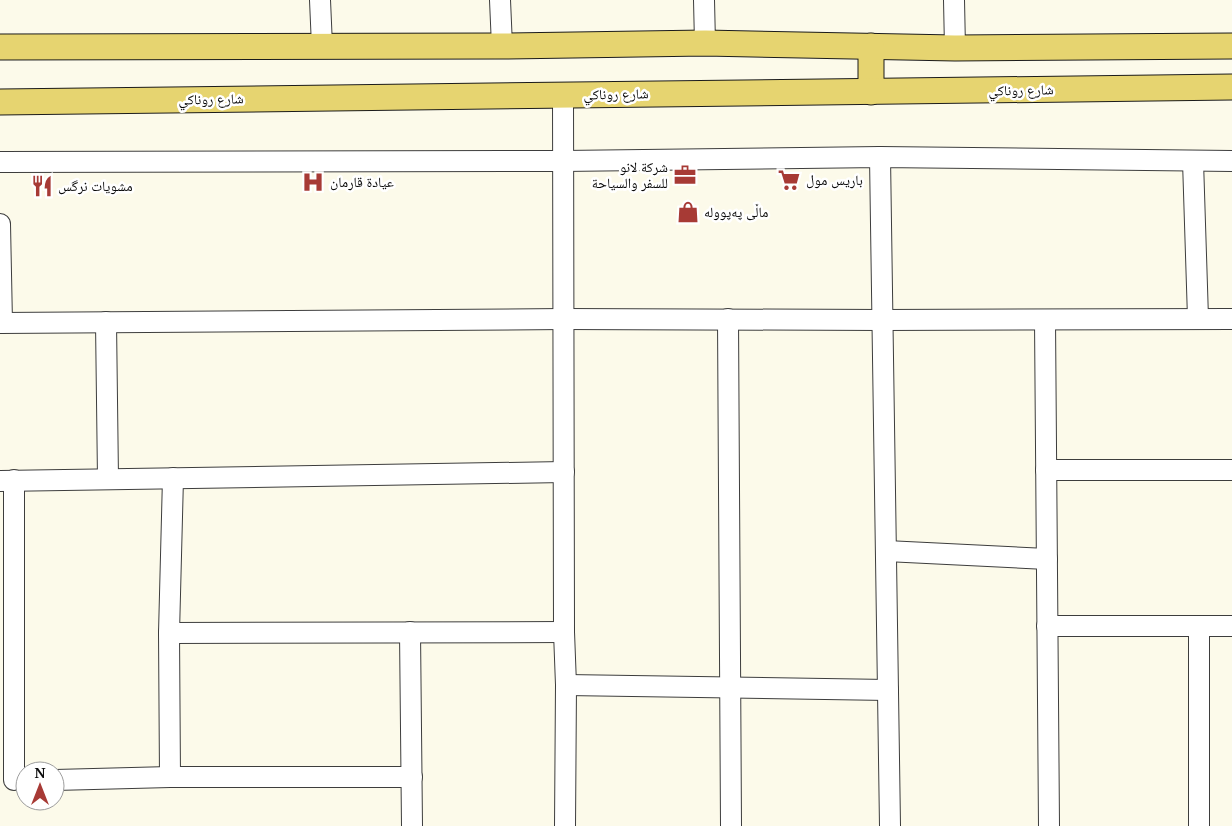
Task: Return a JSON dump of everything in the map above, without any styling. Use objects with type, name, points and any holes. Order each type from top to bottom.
[{"type":"main road","points":[[0,47],[705,44],[955,48],[1227,45]]},
{"type":"main road","points":[[871,46],[871,92]]},
{"type":"main road","name":"شارع روناكي","points":[[0,102],[1232,87]]},
{"type":"street","points":[[320,0],[322,46]]},
{"type":"street","points":[[500,0],[502,46]]},
{"type":"street","points":[[704,0],[705,44]]},
{"type":"street","points":[[954,0],[955,48]]},
{"type":"street","points":[[563,95],[565,826]]},
{"type":"street","points":[[880,157],[890,826]]},
{"type":"street","points":[[0,162],[563,161],[880,157],[1232,161]]},
{"type":"street","points":[[1193,161],[1198,318]]},
{"type":"street","points":[[0,224],[1,323],[564,318],[882,320],[1232,319]]},
{"type":"street","points":[[728,319],[731,826]]},
{"type":"street","points":[[1045,320],[1049,826]]},
{"type":"street","points":[[106,322],[108,479]]},
{"type":"street","points":[[1046,470],[1232,470]]},
{"type":"street","points":[[13,780],[7,480],[564,472]]},
{"type":"street","points":[[170,777],[169,632],[173,478]]},
{"type":"street","points":[[886,551],[1047,559]]},
{"type":"street","points":[[1047,626],[1232,626]]},
{"type":"street","points":[[1199,626],[1199,826]]},
{"type":"street","points":[[169,632],[564,632]]},
{"type":"street","points":[[410,632],[412,826]]},
{"type":"street","points":[[566,685],[888,690]]},
{"type":"street","points":[[65,780],[170,777],[412,777]]},
{"type":"place","name":"شركة لانو للسفر والسياحة","points":[[685,175]]},
{"type":"place","name":"باريس مول","points":[[789,180]]},
{"type":"place","name":"عيادة قارمان","points":[[313,182]]},
{"type":"place","name":"مشويات نرگس","points":[[42,186]]},
{"type":"place","name":"ماڵی پەپوولە","points":[[688,212]]}]
